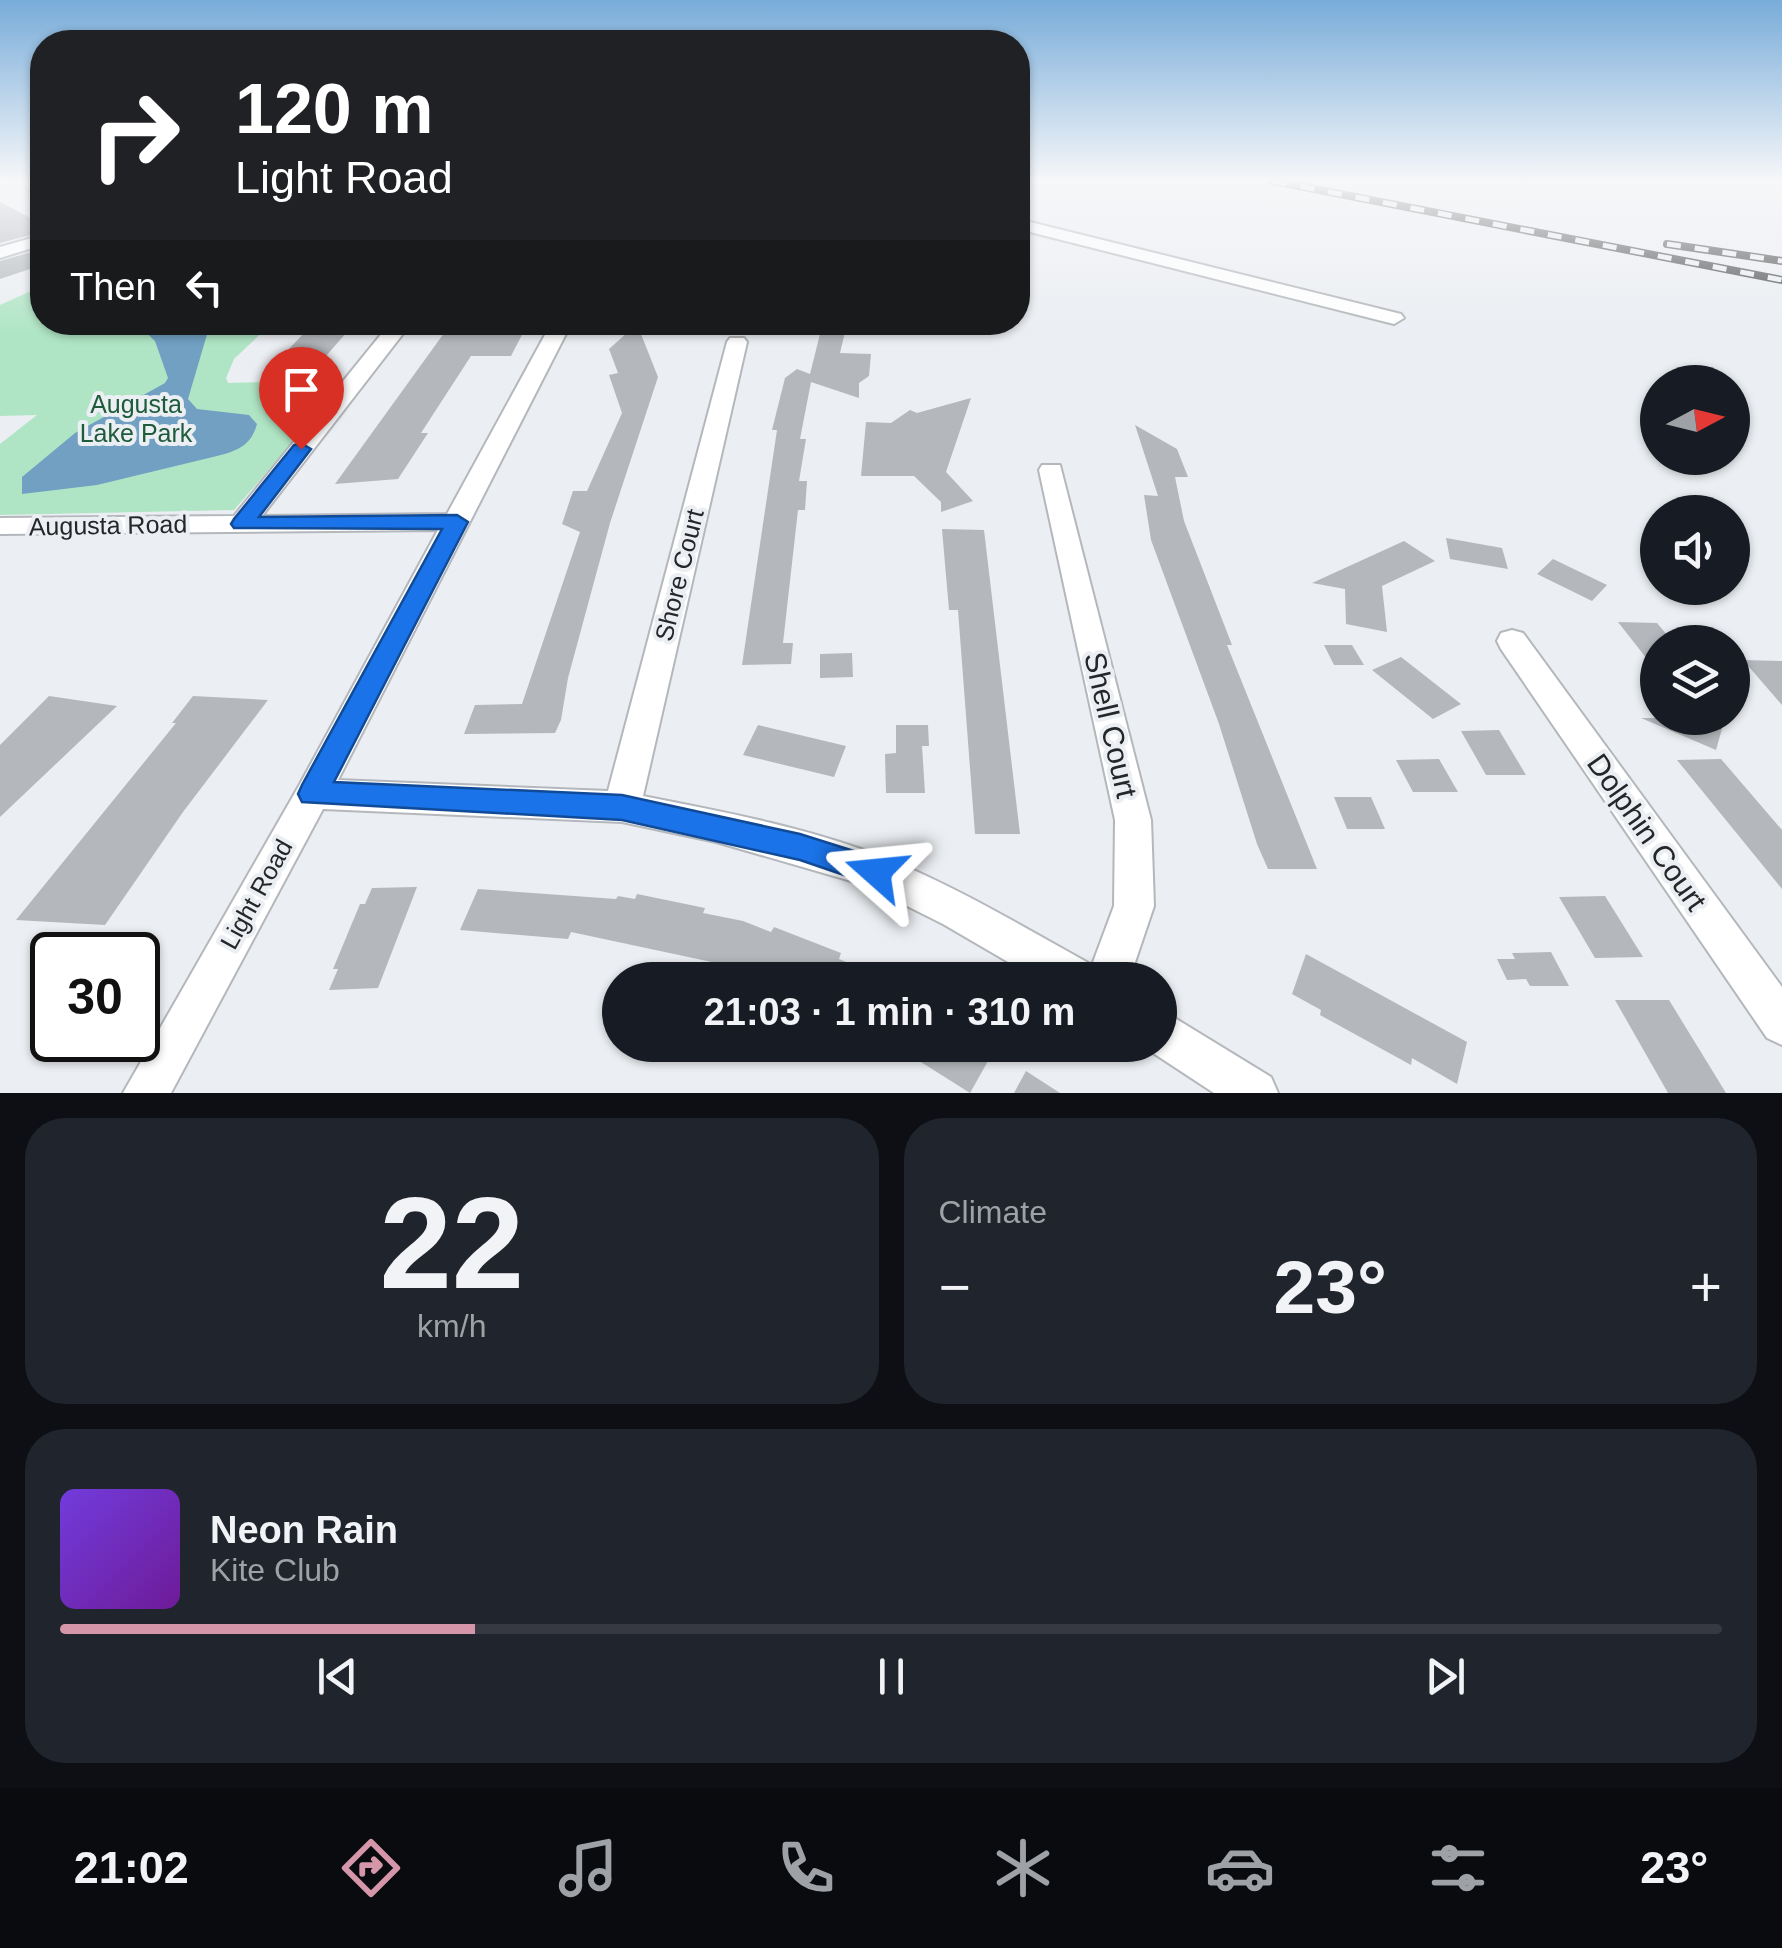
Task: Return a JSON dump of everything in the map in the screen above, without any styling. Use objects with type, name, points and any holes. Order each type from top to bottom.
[{"type":"street","points":[[1050,232],[1394,318]]},
{"type":"street","points":[[0,253],[30,244]]},
{"type":"street","points":[[242,524],[392,335]]},
{"type":"street","name":"Light Road","points":[[146,1093],[313,794],[555,335]]},
{"type":"street","name":"Shore Court","points":[[622,807],[737,342]]},
{"type":"street","name":"Shell Court","points":[[1051,470],[1133,820],[1134,906],[1114,962]]},
{"type":"street","name":"Augusta Road","points":[[0,526],[457,522]]},
{"type":"street","name":"Dolphin Court","points":[[1512,641],[1782,1023]]},
{"type":"street","points":[[313,794],[622,807],[800,847],[876,872],[1047,962]]},
{"type":"street","points":[[1177,1042],[1254,1093]]},
{"type":"green space","name":"Augusta Lake Park","points":[[30,291],[30,335],[259,335],[234,359],[226,378],[228,383],[346,380],[234,510],[0,515],[0,444],[37,415],[0,416],[0,305]]},
{"type":"water","points":[[149,335],[207,335],[188,399],[197,409],[249,415],[257,424],[251,438],[237,449],[217,456],[97,485],[22,494],[22,477],[75,433],[165,383],[168,378],[155,341]]},
{"type":"building","points":[[0,232],[30,232],[30,235],[0,243]]},
{"type":"building","points":[[30,252],[30,269],[0,279],[0,261]]},
{"type":"building","points":[[302,335],[344,335],[319,364],[302,364],[292,373],[266,373]]},
{"type":"building","points":[[443,335],[522,335],[511,356],[471,356],[421,433],[428,433],[398,479],[335,484]]},
{"type":"building","points":[[625,335],[641,335],[658,377],[610,523],[568,678],[561,720],[555,733],[464,734],[475,705],[522,704],[580,532],[562,524],[573,491],[587,491],[622,413],[609,375],[618,373],[609,349]]},
{"type":"building","points":[[820,335],[844,335],[840,353],[871,354],[869,376],[859,383],[859,398],[811,382],[800,439],[806,439],[799,481],[807,481],[805,510],[798,510],[783,643],[793,643],[791,664],[742,665],[777,430],[772,430],[785,378],[797,369],[810,374]]},
{"type":"building","points":[[971,398],[946,472],[973,501],[941,512],[941,502],[914,476],[861,476],[866,422],[891,423],[910,410],[917,413]]},
{"type":"building","points":[[1135,425],[1177,449],[1188,477],[1175,477],[1184,521],[1232,645],[1227,645],[1317,869],[1268,869],[1257,844],[1219,724],[1151,540],[1144,495],[1158,496]]},
{"type":"building","points":[[942,529],[984,530],[1020,834],[975,834],[958,610],[949,610]]},
{"type":"building","points":[[1446,538],[1502,548],[1508,569],[1450,559]]},
{"type":"building","points":[[1404,541],[1435,561],[1382,586],[1387,632],[1346,624],[1345,589],[1312,583]]},
{"type":"building","points":[[1553,559],[1607,585],[1592,601],[1537,574]]},
{"type":"building","points":[[1618,622],[1659,625],[1640,625],[1640,650]]},
{"type":"building","points":[[1324,645],[1352,645],[1364,665],[1334,665]]},
{"type":"building","points":[[852,653],[853,677],[820,678],[820,654]]},
{"type":"building","points":[[1401,657],[1461,704],[1433,719],[1372,670]]},
{"type":"building","points":[[1750,660],[1782,661],[1782,705],[1750,668]]},
{"type":"building","points":[[49,696],[117,706],[0,817],[0,745]]},
{"type":"building","points":[[193,696],[268,700],[183,812],[105,925],[16,920],[176,723],[172,723]]},
{"type":"building","points":[[758,725],[846,746],[834,777],[743,755]]},
{"type":"building","points":[[896,725],[928,725],[929,746],[922,746],[925,793],[886,793],[885,754],[896,753]]},
{"type":"building","points":[[1499,730],[1526,775],[1486,775],[1461,731]]},
{"type":"building","points":[[1681,735],[1720,735],[1716,750]]},
{"type":"building","points":[[1439,759],[1458,792],[1413,792],[1396,760]]},
{"type":"building","points":[[1721,759],[1782,830],[1782,889],[1677,760]]},
{"type":"building","points":[[1334,797],[1371,797],[1385,829],[1347,829]]},
{"type":"building","points":[[417,887],[378,988],[329,990],[338,969],[333,969],[360,904],[365,904],[372,888]]},
{"type":"building","points":[[478,889],[616,899],[635,899],[637,894],[705,908],[703,913],[743,921],[771,932],[774,927],[841,953],[839,959],[846,962],[712,962],[571,932],[568,939],[460,930]]},
{"type":"building","points":[[1605,896],[1643,957],[1595,958],[1559,897]]},
{"type":"building","points":[[1551,952],[1569,986],[1530,986],[1526,979],[1507,980],[1497,959],[1515,959],[1512,953]]},
{"type":"building","points":[[1306,954],[1467,1042],[1457,1084],[1412,1058],[1411,1065],[1320,1015],[1321,1010],[1292,994]]},
{"type":"building","points":[[1615,1000],[1669,1000],[1726,1093],[1668,1093]]},
{"type":"building","points":[[921,1062],[987,1062],[970,1093]]},
{"type":"building","points":[[1026,1071],[1060,1093],[1014,1093]]},
{"type":"railway","points":[[1535,232],[1782,280]]},
{"type":"railway","points":[[1667,244],[1782,261]]},
{"type":"route","points":[[301,449],[242,524],[457,522],[313,794],[622,807],[800,847],[876,872]]}]
